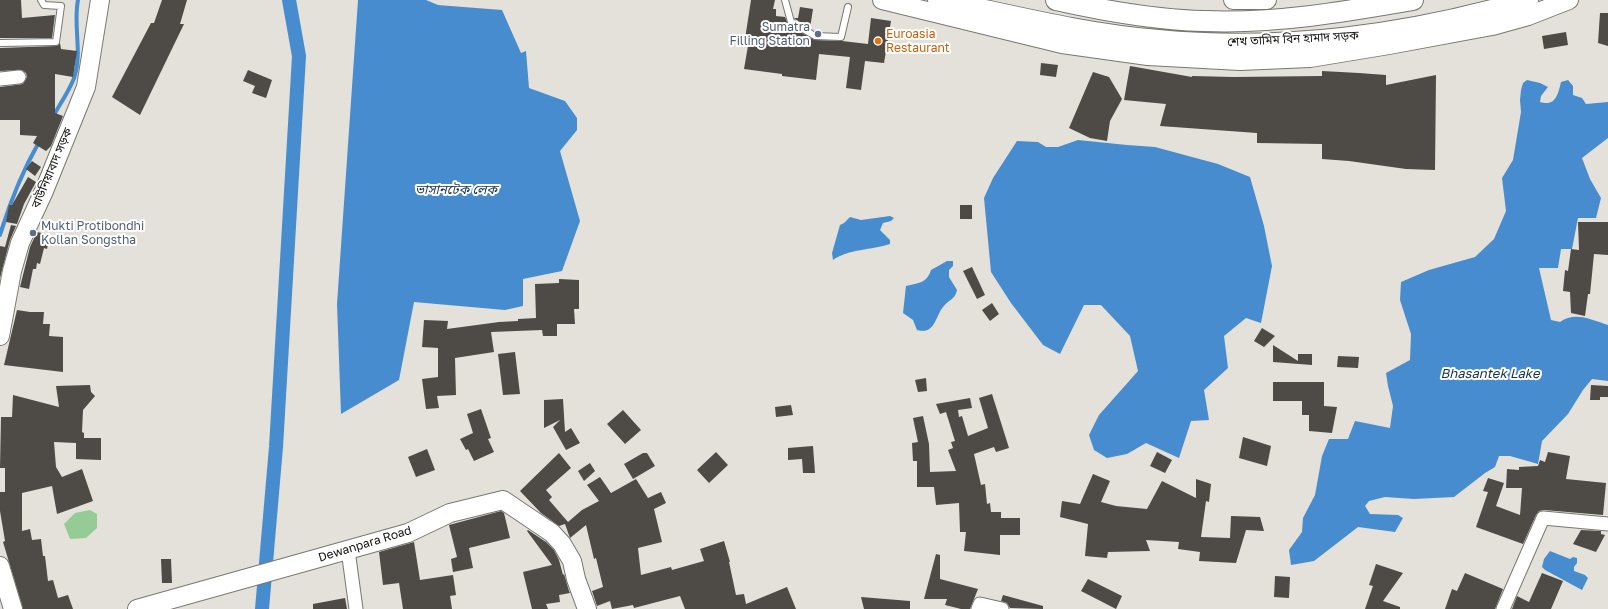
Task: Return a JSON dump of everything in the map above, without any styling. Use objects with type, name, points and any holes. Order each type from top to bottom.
[{"type":"main road","name":"শেখ তামিম বিন হামাদ সড়ক","points":[[938,0],[1109,34],[1158,40],[1241,45],[1354,37],[1479,13],[1528,0]]},
{"type":"main road","name":"শেখ তামিম বিন হামাদ সড়ক","points":[[1056,0],[1106,11],[1157,18],[1204,21],[1241,21],[1299,17],[1389,2],[1413,0]]},
{"type":"street","name":"বাউনিয়াবাদ সড়ক","points":[[0,336],[12,271],[20,243],[44,191],[86,87],[100,0]]},
{"type":"street","points":[[882,0],[1062,44],[1148,56],[1240,61],[1310,58],[1492,26],[1528,16],[1569,0]]},
{"type":"street","points":[[1233,0],[1261,0],[1256,9],[1241,21]]},
{"type":"street","points":[[0,79],[18,77]]},
{"type":"street","name":"Dewanpara Road","points":[[137,609],[408,533],[450,512],[503,500],[552,533],[562,544],[572,561],[576,579],[587,609]]},
{"type":"street","points":[[1503,609],[1543,518],[1608,524]]},
{"type":"street","points":[[348,550],[356,609]]},
{"type":"street","points":[[0,566],[14,609]]},
{"type":"street","points":[[978,609],[980,604],[1002,609]]},
{"type":"lane","points":[[0,43],[56,42],[61,6],[44,5],[41,0]]},
{"type":"lane","points":[[785,0],[791,22],[815,36],[841,38],[848,7]]},
{"type":"green space","points":[[90,510],[97,514],[97,528],[86,538],[70,539],[64,524],[75,513]]},
{"type":"water","name":"ভাসানটেক লেক","points":[[358,0],[426,0],[438,5],[502,10],[521,53],[526,51],[529,88],[565,101],[577,118],[577,130],[560,151],[580,221],[562,271],[523,279],[523,306],[505,310],[414,302],[399,380],[341,414],[337,304]]},
{"type":"water","name":"Bhasantek Lake","points":[[1527,80],[1540,83],[1548,87],[1541,96],[1540,102],[1550,103],[1553,101],[1557,95],[1561,82],[1568,80],[1573,86],[1573,95],[1582,98],[1586,104],[1608,102],[1608,138],[1582,158],[1590,179],[1601,198],[1596,218],[1578,218],[1572,249],[1561,249],[1558,268],[1539,268],[1551,320],[1560,322],[1572,317],[1578,317],[1608,325],[1608,381],[1592,379],[1583,390],[1568,414],[1542,441],[1538,464],[1510,456],[1499,456],[1495,467],[1454,497],[1414,499],[1385,497],[1369,501],[1365,506],[1370,514],[1398,515],[1403,518],[1395,532],[1358,527],[1314,561],[1291,565],[1289,550],[1302,532],[1303,518],[1315,495],[1322,456],[1329,439],[1348,439],[1355,421],[1390,428],[1393,406],[1386,373],[1410,360],[1411,334],[1400,300],[1401,282],[1429,270],[1475,257],[1494,239],[1506,211],[1502,178],[1513,160],[1521,112],[1521,90],[1523,83]]},
{"type":"water","points":[[1078,140],[1155,147],[1218,164],[1250,177],[1264,226],[1272,266],[1261,323],[1246,318],[1224,336],[1228,368],[1204,390],[1209,420],[1191,421],[1179,458],[1146,443],[1127,454],[1107,458],[1094,450],[1089,435],[1099,415],[1138,371],[1130,336],[1101,305],[1084,305],[1060,354],[1043,345],[1011,303],[991,272],[984,198],[993,178],[1017,141],[1038,142],[1046,147],[1058,147]]},
{"type":"water","points":[[890,216],[894,218],[891,221],[883,223],[880,230],[890,240],[890,244],[853,252],[839,256],[833,260],[832,253],[840,225],[850,217],[861,220]]},
{"type":"water","points":[[947,261],[953,261],[953,266],[949,270],[949,277],[957,290],[956,293],[940,311],[931,328],[923,331],[917,330],[913,320],[903,313],[906,286],[922,282],[927,278],[931,270]]},
{"type":"water","points":[[1550,551],[1570,559],[1573,557],[1577,558],[1574,571],[1585,575],[1588,578],[1582,590],[1542,567],[1544,559]]},
{"type":"building","points":[[0,0],[21,0],[22,18],[55,15],[52,38],[0,38]]},
{"type":"building","points":[[162,0],[187,0],[180,24],[184,24],[140,115],[112,97],[151,23],[154,23]]},
{"type":"building","points":[[751,0],[775,0],[773,9],[776,9],[776,16],[785,17],[789,26],[815,40],[868,44],[871,18],[891,21],[884,63],[865,61],[861,90],[846,88],[850,57],[819,54],[816,80],[744,69],[749,40],[745,39]]},
{"type":"building","points":[[800,7],[813,9],[810,28],[794,18],[798,18]]},
{"type":"building","points":[[1600,13],[1608,13],[1608,46],[1598,43]]},
{"type":"building","points":[[1566,32],[1568,45],[1544,49],[1542,36]]},
{"type":"building","points":[[60,43],[61,49],[77,51],[73,77],[55,74],[55,113],[63,116],[51,146],[46,151],[33,143],[37,136],[20,135],[20,120],[0,120],[0,87],[23,84],[27,77],[26,73],[22,70],[0,71],[0,48],[56,46]]},
{"type":"building","points":[[1041,63],[1058,65],[1056,77],[1040,75]]},
{"type":"building","points":[[1130,66],[1192,77],[1322,76],[1322,71],[1386,75],[1386,85],[1436,75],[1435,170],[1406,169],[1349,161],[1322,159],[1322,144],[1257,143],[1257,133],[1160,126],[1166,104],[1124,100]]},
{"type":"building","points":[[248,70],[272,80],[266,98],[252,93],[255,86],[243,81]]},
{"type":"building","points":[[1093,72],[1109,77],[1122,99],[1110,121],[1107,141],[1090,138],[1069,128]]},
{"type":"building","points":[[32,161],[41,167],[35,176],[26,169]]},
{"type":"building","points":[[28,177],[36,182],[24,204],[17,224],[6,222],[9,205],[12,205]]},
{"type":"building","points":[[960,205],[972,205],[972,219],[960,219]]},
{"type":"building","points":[[1578,222],[1608,222],[1608,255],[1594,254],[1590,294],[1588,294],[1585,316],[1571,313],[1570,292],[1563,291],[1565,270],[1568,271],[1571,249],[1579,250]]},
{"type":"building","points":[[11,225],[16,226],[10,240],[0,278],[0,246],[5,247]]},
{"type":"building","points":[[37,232],[50,235],[47,249],[44,248],[40,264],[37,263],[36,269],[33,269],[29,289],[20,287],[30,247]]},
{"type":"building","points":[[972,267],[985,295],[977,299],[963,271]]},
{"type":"building","points":[[559,279],[579,280],[579,309],[574,309],[575,324],[557,324],[557,336],[543,336],[542,330],[491,332],[494,352],[455,358],[456,395],[437,396],[439,408],[426,409],[422,379],[438,377],[438,348],[422,347],[424,320],[448,321],[447,329],[518,321],[518,319],[536,318],[535,284],[559,283]]},
{"type":"building","points":[[992,303],[999,314],[990,321],[982,310]]},
{"type":"building","points":[[17,310],[44,312],[43,324],[50,324],[49,336],[63,337],[63,372],[4,365]]},
{"type":"building","points":[[1262,328],[1275,336],[1264,347],[1254,341]]},
{"type":"building","points":[[1273,345],[1298,361],[1298,354],[1312,354],[1312,365],[1273,362]]},
{"type":"building","points":[[515,352],[520,394],[503,395],[498,354]]},
{"type":"building","points":[[1338,356],[1359,357],[1358,368],[1337,367]]},
{"type":"building","points":[[926,378],[927,391],[918,392],[915,380]]},
{"type":"building","points":[[1273,382],[1324,382],[1324,406],[1337,407],[1332,433],[1309,431],[1309,415],[1302,415],[1302,401],[1273,401]]},
{"type":"building","points":[[90,385],[91,392],[95,396],[83,410],[82,432],[84,433],[84,438],[101,438],[101,460],[76,459],[76,443],[54,442],[56,467],[62,477],[82,469],[93,501],[57,514],[52,486],[22,493],[22,531],[30,529],[32,540],[41,539],[48,581],[53,580],[58,598],[68,595],[73,609],[23,609],[3,542],[5,541],[0,511],[0,492],[5,492],[5,468],[0,468],[1,417],[12,417],[13,395],[59,407],[56,386]]},
{"type":"building","points":[[1591,385],[1608,386],[1608,397],[1600,397],[1600,400],[1590,400]]},
{"type":"building","points":[[992,394],[1009,448],[996,452],[994,447],[974,454],[981,485],[985,484],[987,504],[990,503],[991,512],[1001,512],[1001,518],[1020,518],[1020,535],[1000,535],[1000,555],[964,551],[966,532],[960,532],[959,503],[936,505],[934,487],[917,487],[917,461],[913,461],[912,443],[918,442],[913,418],[923,416],[929,444],[930,472],[956,471],[948,450],[953,448],[951,442],[955,441],[946,412],[940,414],[936,404],[970,398],[972,408],[958,410],[959,417],[962,416],[968,436],[988,428],[979,398]]},
{"type":"building","points":[[563,399],[565,432],[571,428],[580,443],[566,450],[553,427],[560,420],[544,428],[544,400]]},
{"type":"building","points":[[791,405],[793,415],[776,417],[775,407]]},
{"type":"building","points":[[481,409],[491,438],[488,439],[494,452],[474,461],[468,449],[466,450],[460,439],[473,433],[467,414]]},
{"type":"building","points":[[623,410],[641,430],[625,444],[607,424]]},
{"type":"building","points":[[1243,437],[1271,446],[1267,466],[1239,458]]},
{"type":"building","points":[[813,446],[815,473],[803,473],[802,459],[788,460],[788,448]]},
{"type":"building","points":[[427,449],[435,470],[416,477],[408,457]]},
{"type":"building","points":[[716,452],[728,465],[709,483],[697,470]]},
{"type":"building","points":[[1157,452],[1172,460],[1165,473],[1150,466]]},
{"type":"building","points":[[1548,452],[1570,456],[1566,479],[1606,483],[1603,515],[1544,510],[1539,511],[1523,544],[1476,527],[1488,492],[1483,491],[1488,478],[1504,483],[1496,506],[1520,515],[1522,488],[1506,488],[1507,469],[1519,470],[1519,467],[1538,466],[1540,460],[1545,462]]},
{"type":"building","points":[[559,453],[571,468],[546,490],[552,497],[549,500],[568,522],[582,510],[599,501],[587,485],[600,477],[611,493],[636,479],[648,498],[661,492],[666,503],[654,509],[662,542],[638,548],[641,575],[671,567],[672,570],[704,561],[700,549],[724,541],[730,562],[736,595],[744,594],[746,604],[787,587],[796,609],[685,609],[680,596],[634,608],[633,605],[612,609],[610,601],[597,606],[592,591],[603,587],[596,558],[594,559],[586,525],[570,538],[565,524],[559,526],[541,513],[520,491]]},
{"type":"building","points":[[643,453],[647,453],[655,466],[633,479],[624,464]]},
{"type":"building","points":[[590,463],[595,471],[584,481],[578,471]]},
{"type":"building","points":[[1093,474],[1110,481],[1101,502],[1116,506],[1147,509],[1162,481],[1196,498],[1196,479],[1211,484],[1209,502],[1206,501],[1201,537],[1230,538],[1231,516],[1260,517],[1264,531],[1246,530],[1236,563],[1199,561],[1200,552],[1178,549],[1179,542],[1146,540],[1150,551],[1108,552],[1107,558],[1085,556],[1088,524],[1060,517],[1062,501],[1080,504]]},
{"type":"building","points":[[501,511],[504,513],[510,538],[469,548],[473,568],[453,572],[451,559],[457,557],[449,525]]},
{"type":"building","points":[[528,530],[546,542],[554,550],[570,593],[559,595],[560,602],[546,604],[548,609],[532,609],[523,572],[552,565],[527,531]]},
{"type":"building","points":[[1581,530],[1601,531],[1601,534],[1605,535],[1596,552],[1573,544]]},
{"type":"building","points":[[414,542],[420,580],[453,575],[456,595],[450,596],[452,609],[403,609],[399,583],[383,585],[379,552]]},
{"type":"building","points":[[936,554],[940,555],[940,579],[978,589],[970,609],[961,609],[945,605],[947,599],[924,599]]},
{"type":"building","points":[[161,559],[171,559],[172,583],[162,583]]},
{"type":"building","points":[[1376,564],[1403,573],[1383,601],[1400,607],[1400,609],[1365,609],[1373,586],[1369,585]]},
{"type":"building","points":[[1465,573],[1503,589],[1495,609],[1445,609],[1452,589],[1457,591]]},
{"type":"building","points":[[1542,573],[1563,581],[1551,609],[1512,609],[1517,596],[1529,602]]},
{"type":"building","points":[[1275,576],[1290,577],[1289,598],[1274,597]]},
{"type":"building","points":[[1088,579],[1122,596],[1116,609],[1081,591]]},
{"type":"building","points":[[1003,595],[1043,606],[1043,609],[1010,608],[1007,603],[1001,601]]},
{"type":"building","points":[[861,597],[910,601],[910,609],[864,609]]},
{"type":"building","points":[[345,598],[347,609],[313,609],[313,604]]},
{"type":"waterway","points":[[53,117],[73,80],[77,66],[78,47],[76,18],[78,0]]},
{"type":"waterway","points":[[262,609],[276,447],[299,56],[289,0]]},
{"type":"waterway","points":[[0,235],[17,187],[39,142]]},
{"type":"place","name":"Sumatra Filling Station","points":[[818,34]]},
{"type":"place","name":"Euroasia Restaurant","points":[[878,41]]},
{"type":"place","name":"Mukti Protibondhi Kollan Songstha","points":[[33,233]]}]
